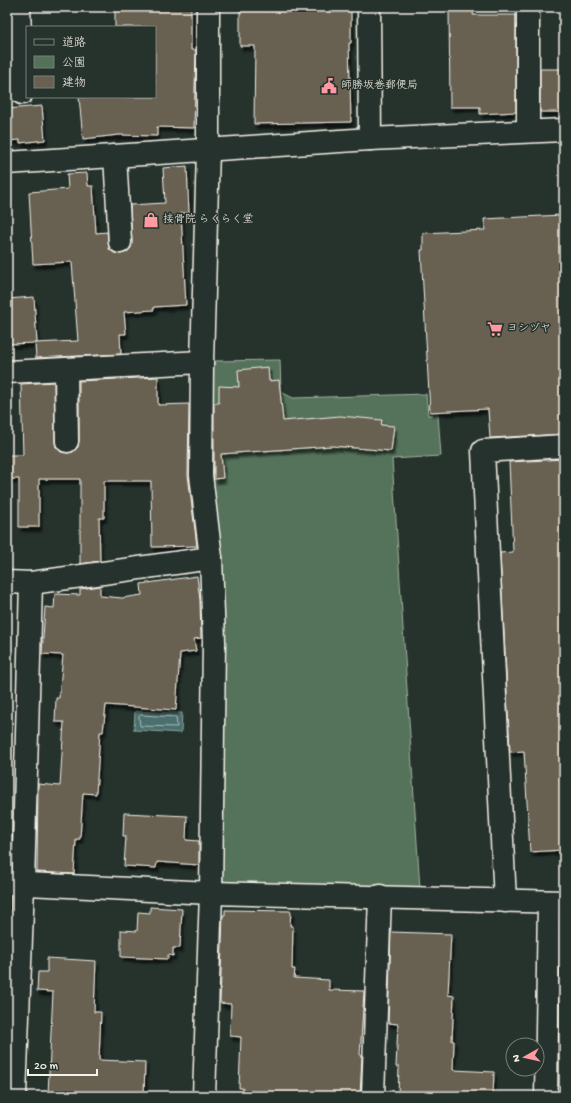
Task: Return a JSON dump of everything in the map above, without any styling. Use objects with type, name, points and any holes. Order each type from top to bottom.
[{"type":"street","points":[[19,7],[22,94]]},
{"type":"street","points":[[204,1096],[211,893],[214,642],[211,558],[201,475],[202,362],[208,150],[208,7]]},
{"type":"street","points":[[369,7],[370,139]]},
{"type":"street","points":[[528,7],[528,131]]},
{"type":"street","points":[[7,163],[370,139],[564,130]]},
{"type":"street","points":[[115,156],[120,242]]},
{"type":"street","points":[[7,372],[202,362]]},
{"type":"street","points":[[66,369],[68,441]]},
{"type":"street","points":[[505,900],[483,451],[564,446]]},
{"type":"street","points":[[7,582],[31,583],[211,558]]},
{"type":"street","points":[[15,1096],[15,884],[31,583]]},
{"type":"street","points":[[15,884],[211,893],[380,896],[557,902],[546,1096]]},
{"type":"street","points":[[373,1096],[380,896]]},
{"type":"green space","points":[[280,360],[281,392],[293,398],[426,394],[428,415],[438,415],[441,456],[392,459],[420,889],[229,886],[222,879],[222,640],[213,478],[213,361]]},
{"type":"water","points":[[135,711],[182,713],[181,733],[134,730]]},
{"type":"building","points":[[115,7],[191,7],[191,50],[196,50],[194,128],[157,127],[157,136],[119,135],[83,139],[79,98],[156,98],[156,26],[115,26]]},
{"type":"building","points":[[240,7],[268,7],[269,11],[351,10],[351,43],[349,43],[351,122],[254,124],[255,46],[240,46]]},
{"type":"building","points":[[449,7],[474,7],[473,15],[516,15],[516,112],[480,114],[480,107],[450,107]]},
{"type":"building","points":[[540,69],[564,69],[564,112],[540,112]]},
{"type":"building","points":[[42,106],[45,140],[20,143],[20,140],[7,141],[7,109]]},
{"type":"building","points":[[187,166],[189,213],[181,213],[186,305],[154,307],[154,310],[124,312],[126,334],[120,334],[121,354],[36,358],[35,343],[78,341],[72,262],[33,264],[29,192],[68,189],[67,174],[87,173],[88,186],[93,186],[96,233],[107,232],[109,249],[114,253],[121,254],[127,252],[131,248],[130,205],[165,203],[163,168]]},
{"type":"building","name":"ヨシヅヤ","points":[[562,215],[564,242],[564,434],[490,438],[488,409],[430,412],[421,250],[423,250],[423,233],[485,230],[484,219]]},
{"type":"building","points":[[34,297],[37,343],[7,344],[7,299]]},
{"type":"building","points":[[268,367],[269,381],[279,380],[283,421],[340,416],[382,420],[381,425],[394,426],[391,451],[332,446],[221,454],[223,478],[214,479],[214,403],[219,403],[219,386],[239,387],[238,370]]},
{"type":"building","points":[[158,377],[158,405],[189,404],[188,475],[197,546],[152,547],[151,481],[104,481],[104,518],[99,518],[100,561],[80,564],[80,479],[39,479],[39,527],[19,527],[19,479],[7,479],[7,455],[23,455],[21,384],[54,382],[55,442],[56,447],[61,452],[68,453],[73,452],[78,447],[79,441],[79,381]]},
{"type":"building","points":[[564,459],[564,850],[530,852],[524,751],[510,752],[500,553],[513,552],[509,462]]},
{"type":"building","points":[[197,576],[200,600],[201,638],[194,639],[196,651],[180,653],[176,710],[106,705],[103,732],[100,732],[96,794],[83,793],[80,839],[76,839],[74,874],[37,872],[38,784],[60,786],[64,722],[55,722],[56,698],[59,698],[63,655],[42,654],[45,607],[54,608],[55,594],[80,595],[80,589],[100,586],[100,596],[122,598],[142,595],[141,584]]},
{"type":"building","points":[[124,813],[187,816],[186,840],[199,841],[199,865],[157,862],[156,868],[124,866],[126,836],[123,836]]},
{"type":"building","points":[[150,907],[182,909],[180,948],[173,948],[173,956],[168,955],[168,959],[121,957],[121,930],[137,931],[138,912],[150,913]]},
{"type":"building","points":[[225,910],[291,911],[290,926],[293,926],[292,969],[295,969],[294,978],[329,980],[329,990],[364,991],[360,1056],[362,1056],[360,1096],[242,1096],[243,1088],[239,1088],[241,1037],[230,1036],[231,1004],[220,1003],[223,915],[225,915]]},
{"type":"building","points":[[391,932],[451,934],[448,995],[454,996],[452,1041],[454,1041],[453,1070],[494,1072],[493,1096],[398,1096],[399,1067],[396,1067],[398,1024],[388,1023]]},
{"type":"building","points":[[47,958],[96,961],[94,1012],[101,1012],[99,1060],[145,1062],[144,1096],[48,1094],[53,992],[37,991],[38,972],[47,972]]},
{"type":"place","name":"師勝坂巻郵便局","points":[[329,86]]},
{"type":"place","name":"接骨院 らくらく堂","points":[[151,220]]},
{"type":"place","name":"ヨシヅヤ","points":[[495,329]]}]
